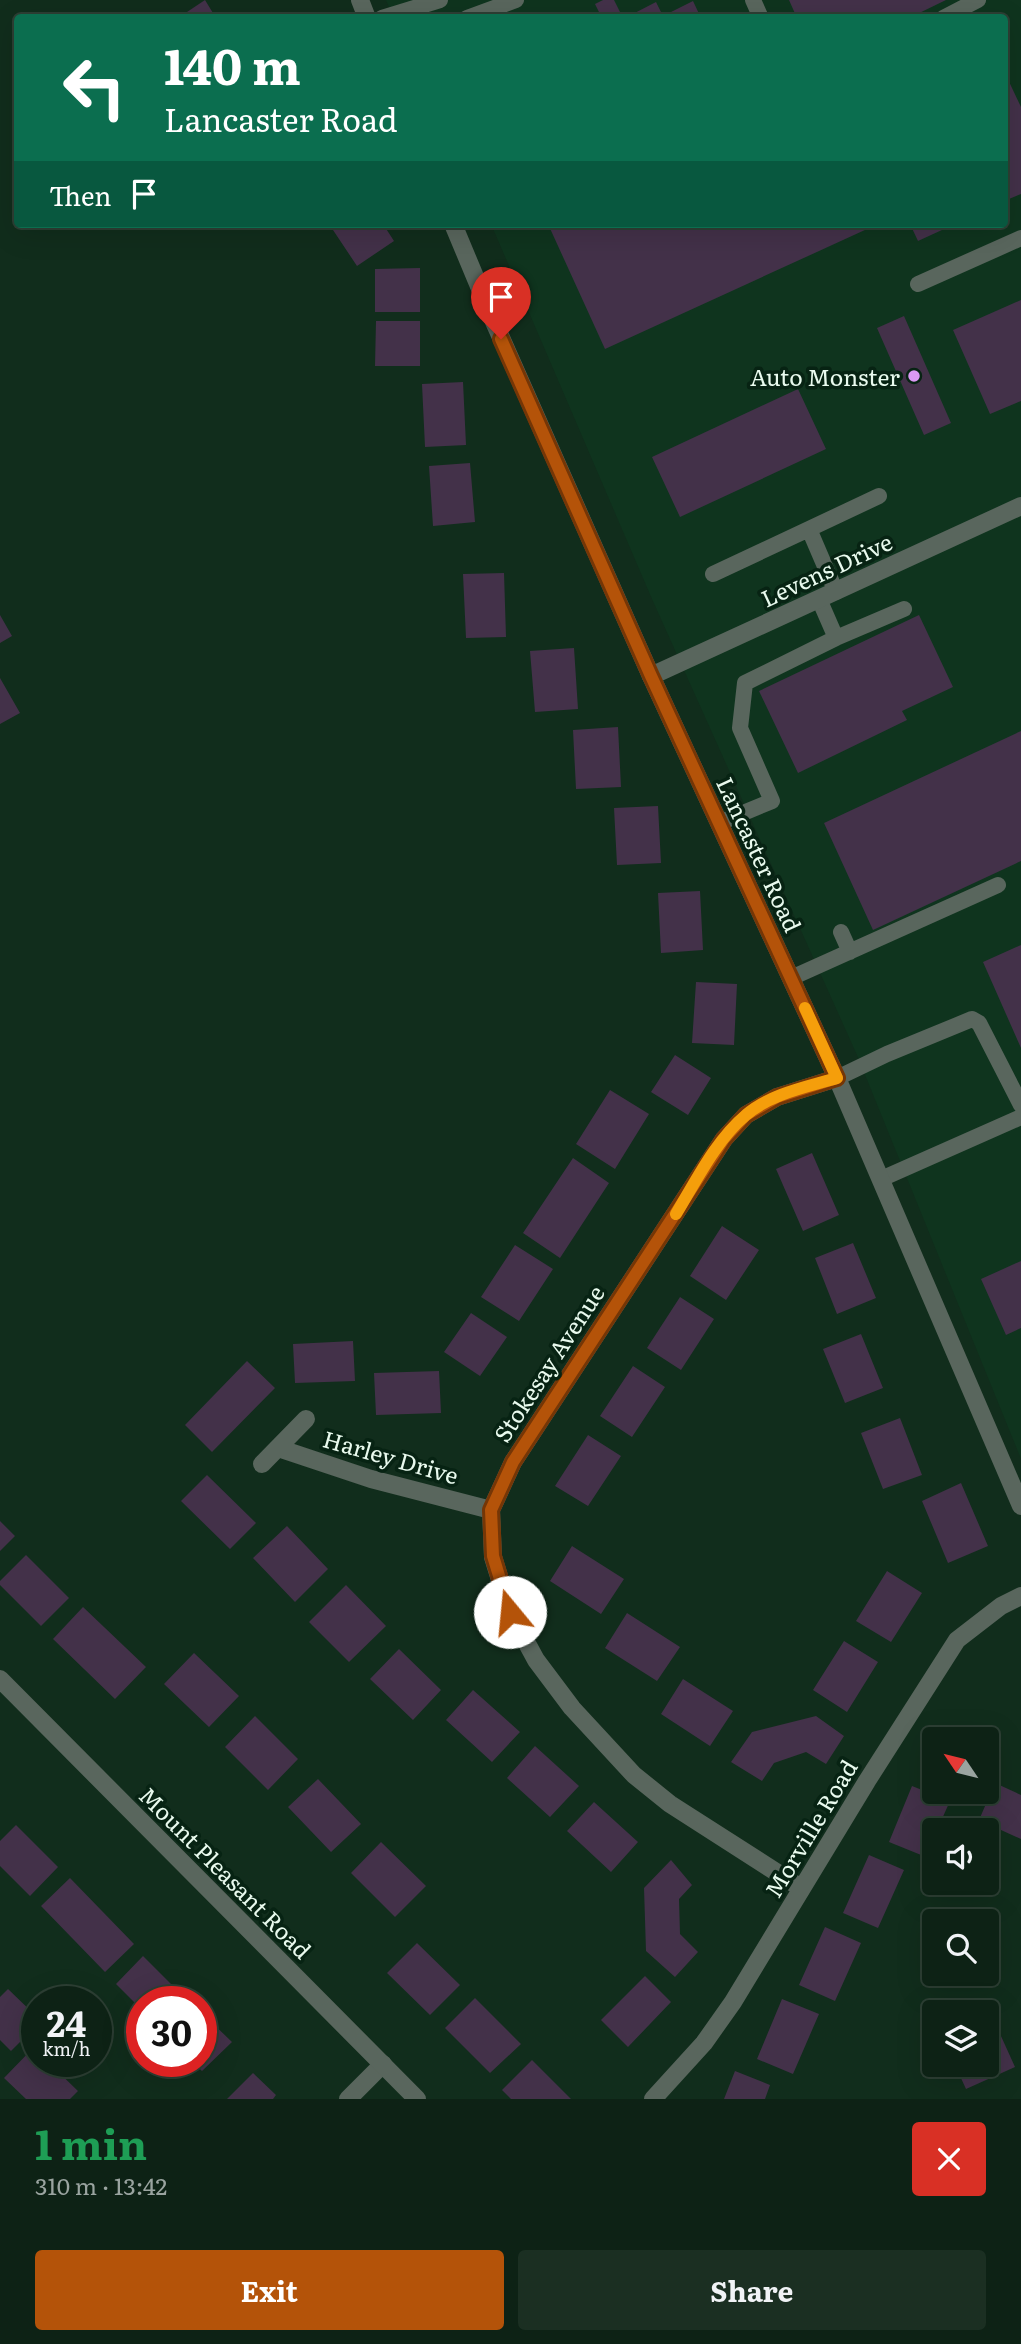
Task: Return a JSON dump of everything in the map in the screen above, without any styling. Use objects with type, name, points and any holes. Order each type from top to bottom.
[{"type":"street","name":"Lancaster Road","points":[[455,228],[651,676],[837,1078],[1021,1506]]},
{"type":"street","name":"Levens Drive","points":[[651,676],[1021,506]]},
{"type":"street","name":"Stokesay Avenue","points":[[801,1888],[670,1804],[634,1775],[572,1707],[536,1660],[510,1612],[493,1556],[491,1510],[513,1462],[724,1139],[746,1115],[777,1097],[837,1078]]},
{"type":"street","points":[[262,1464],[306,1419]]},
{"type":"street","name":"Harley Drive","points":[[278,1448],[371,1479],[491,1510]]},
{"type":"street","name":"Morville Road","points":[[653,2099],[711,2033],[733,2002],[927,1684],[957,1640],[1001,1606],[1021,1596]]},
{"type":"street","name":"Mount Pleasant Road","points":[[0,1679],[417,2099]]},
{"type":"street","points":[[348,2099],[383,2064]]},
{"type":"lane","points":[[395,14],[440,0]]},
{"type":"lane","points":[[478,14],[516,0]]},
{"type":"lane","points":[[951,14],[978,0]]},
{"type":"lane","points":[[918,284],[1021,238]]},
{"type":"lane","points":[[713,574],[879,496]]},
{"type":"lane","points":[[808,529],[836,638]]},
{"type":"lane","points":[[719,823],[772,801],[740,728],[745,683],[836,638],[904,609]]},
{"type":"lane","points":[[791,978],[999,885]]},
{"type":"lane","points":[[841,932],[850,952]]},
{"type":"lane","points":[[837,1078],[972,1019],[979,1023],[1021,1105]]},
{"type":"lane","points":[[881,1179],[1021,1117]]},
{"type":"shaded area","points":[[386,0],[1021,0],[1021,1459],[857,1055],[652,599],[493,228],[1008,228],[1008,14],[392,14]]},
{"type":"building","points":[[205,0],[214,14],[184,14]]},
{"type":"building","points":[[603,0],[614,0],[621,14],[600,14],[595,4]]},
{"type":"building","points":[[789,0],[946,0],[917,14],[795,14]]},
{"type":"building","points":[[693,1],[699,14],[667,14]]},
{"type":"building","points":[[656,2],[662,14],[633,14]]},
{"type":"building","points":[[1008,79],[1021,107],[1021,194],[1008,199]]},
{"type":"building","points":[[332,228],[386,228],[394,241],[357,266]]},
{"type":"building","points":[[550,228],[869,228],[605,349]]},
{"type":"building","points":[[912,228],[946,228],[918,241]]},
{"type":"building","points":[[420,268],[420,312],[375,312],[375,269]]},
{"type":"building","points":[[1021,300],[1021,401],[990,414],[953,330]]},
{"type":"building","name":"Auto Monster","points":[[904,316],[951,423],[924,435],[877,328]]},
{"type":"building","points":[[376,321],[420,321],[420,366],[375,366]]},
{"type":"building","points":[[463,382],[466,445],[425,447],[422,384]]},
{"type":"building","points":[[798,389],[826,449],[680,517],[652,457]]},
{"type":"building","points":[[470,463],[475,522],[433,526],[429,466]]},
{"type":"building","points":[[504,573],[506,637],[466,638],[463,574]]},
{"type":"building","points":[[0,615],[12,636],[0,643]]},
{"type":"building","points":[[919,615],[953,687],[902,711],[907,720],[798,773],[759,691]]},
{"type":"building","points":[[574,648],[578,709],[535,712],[530,651]]},
{"type":"building","points":[[0,678],[20,713],[0,724]]},
{"type":"building","points":[[618,727],[621,787],[576,789],[573,730]]},
{"type":"building","points":[[1021,731],[1021,861],[873,930],[824,823]]},
{"type":"building","points":[[658,806],[661,863],[617,865],[614,808]]},
{"type":"building","points":[[700,891],[703,950],[661,953],[658,893]]},
{"type":"building","points":[[1021,945],[1021,1048],[983,962]]},
{"type":"building","points":[[696,982],[737,984],[734,1045],[692,1043]]},
{"type":"building","points":[[675,1055],[711,1078],[688,1115],[651,1092]]},
{"type":"building","points":[[610,1090],[649,1114],[615,1169],[576,1144]]},
{"type":"building","points":[[812,1153],[839,1215],[803,1231],[776,1169]]},
{"type":"building","points":[[573,1158],[609,1183],[560,1258],[523,1233]]},
{"type":"building","points":[[722,1226],[759,1250],[726,1300],[690,1276]]},
{"type":"building","points":[[853,1243],[876,1298],[837,1314],[815,1258]]},
{"type":"building","points":[[515,1245],[553,1269],[519,1321],[481,1297]]},
{"type":"building","points":[[1021,1261],[1021,1328],[1006,1335],[981,1279]]},
{"type":"building","points":[[680,1297],[714,1319],[681,1370],[647,1348]]},
{"type":"building","points":[[471,1313],[507,1337],[480,1376],[444,1352]]},
{"type":"building","points":[[861,1334],[883,1388],[845,1403],[823,1349]]},
{"type":"building","points":[[353,1341],[355,1381],[295,1383],[293,1344]]},
{"type":"building","points":[[247,1361],[275,1388],[212,1452],[185,1425]]},
{"type":"building","points":[[633,1366],[665,1387],[632,1437],[600,1416]]},
{"type":"building","points":[[439,1371],[441,1413],[376,1415],[374,1373]]},
{"type":"building","points":[[900,1418],[922,1475],[883,1489],[861,1433]]},
{"type":"building","points":[[588,1435],[621,1456],[588,1506],[555,1486]]},
{"type":"building","points":[[207,1475],[256,1523],[230,1549],[181,1501]]},
{"type":"building","points":[[961,1483],[988,1546],[948,1563],[922,1501]]},
{"type":"building","points":[[0,1521],[15,1536],[0,1551]]},
{"type":"building","points":[[287,1526],[328,1569],[295,1602],[253,1558]]},
{"type":"building","points":[[572,1546],[624,1579],[601,1614],[550,1581]]},
{"type":"building","points":[[26,1555],[69,1598],[41,1626],[0,1585],[0,1581]]},
{"type":"building","points":[[887,1571],[922,1593],[891,1642],[856,1621]]},
{"type":"building","points":[[346,1585],[386,1626],[349,1662],[309,1622]]},
{"type":"building","points":[[83,1607],[146,1667],[115,1699],[53,1639]]},
{"type":"building","points":[[627,1613],[680,1647],[657,1681],[605,1648]]},
{"type":"building","points":[[844,1641],[878,1662],[847,1712],[813,1690]]},
{"type":"building","points":[[399,1649],[441,1690],[413,1720],[370,1679]]},
{"type":"building","points":[[194,1653],[239,1696],[209,1727],[164,1684]]},
{"type":"building","points":[[683,1679],[733,1711],[710,1746],[661,1714]]},
{"type":"building","points":[[473,1690],[520,1732],[492,1762],[446,1720]]},
{"type":"building","points":[[255,1716],[298,1759],[268,1790],[225,1747]]},
{"type":"building","points":[[816,1716],[844,1736],[826,1764],[806,1752],[774,1763],[762,1781],[731,1762],[752,1732]]},
{"type":"building","points":[[535,1746],[579,1786],[550,1817],[507,1778]]},
{"type":"building","points":[[318,1779],[361,1824],[331,1852],[288,1807]]},
{"type":"building","points":[[999,1785],[1021,1795],[1021,1839],[999,1829],[999,1818],[980,1818],[986,1804],[999,1804]]},
{"type":"building","points":[[912,1786],[922,1790],[922,1804],[949,1804],[942,1818],[922,1818],[922,1855],[889,1842]]},
{"type":"building","points":[[594,1802],[638,1842],[611,1872],[567,1831]]},
{"type":"building","points":[[16,1825],[58,1867],[30,1896],[0,1866],[0,1841]]},
{"type":"building","points":[[381,1842],[426,1886],[395,1917],[351,1873]]},
{"type":"building","points":[[869,1855],[904,1870],[878,1928],[843,1913]]},
{"type":"building","points":[[671,1860],[692,1885],[679,1899],[680,1934],[698,1952],[675,1977],[646,1951],[644,1888]]},
{"type":"building","points":[[70,1878],[134,1944],[105,1972],[41,1906]]},
{"type":"building","points":[[825,1927],[861,1943],[835,2001],[799,1985]]},
{"type":"building","points":[[417,1943],[460,1985],[430,2015],[387,1973]]},
{"type":"building","points":[[143,1956],[173,1986],[126,1986],[126,1994],[116,1984]]},
{"type":"building","points":[[645,1976],[671,2002],[628,2047],[601,2020]]},
{"type":"building","points":[[8,1989],[21,2002],[21,2041],[11,2051],[0,2040],[0,1997]]},
{"type":"building","points":[[475,1998],[521,2044],[490,2073],[445,2028]]},
{"type":"building","points":[[782,1999],[819,2014],[793,2074],[757,2059]]},
{"type":"building","points":[[217,2027],[232,2042],[217,2056]]},
{"type":"building","points":[[999,2032],[1015,2067],[999,2074]]},
{"type":"building","points":[[21,2060],[21,2077],[64,2077],[78,2091],[70,2099],[26,2099],[4,2078]]},
{"type":"building","points":[[532,2060],[571,2099],[511,2099],[502,2090]]},
{"type":"building","points":[[735,2071],[770,2085],[765,2099],[724,2099]]},
{"type":"building","points":[[253,2073],[276,2095],[273,2099],[227,2099]]},
{"type":"building","points":[[960,2077],[993,2077],[966,2089]]},
{"type":"slow traffic","points":[[676,1214],[724,1139],[746,1115],[777,1097],[837,1078],[805,1008]]},
{"type":"place","name":"Auto Monster","points":[[914,376]]},
{"type":"route","points":[[501,339],[651,676],[837,1078],[777,1097],[746,1115],[724,1139],[513,1462],[491,1510],[493,1556],[510,1612]]}]
